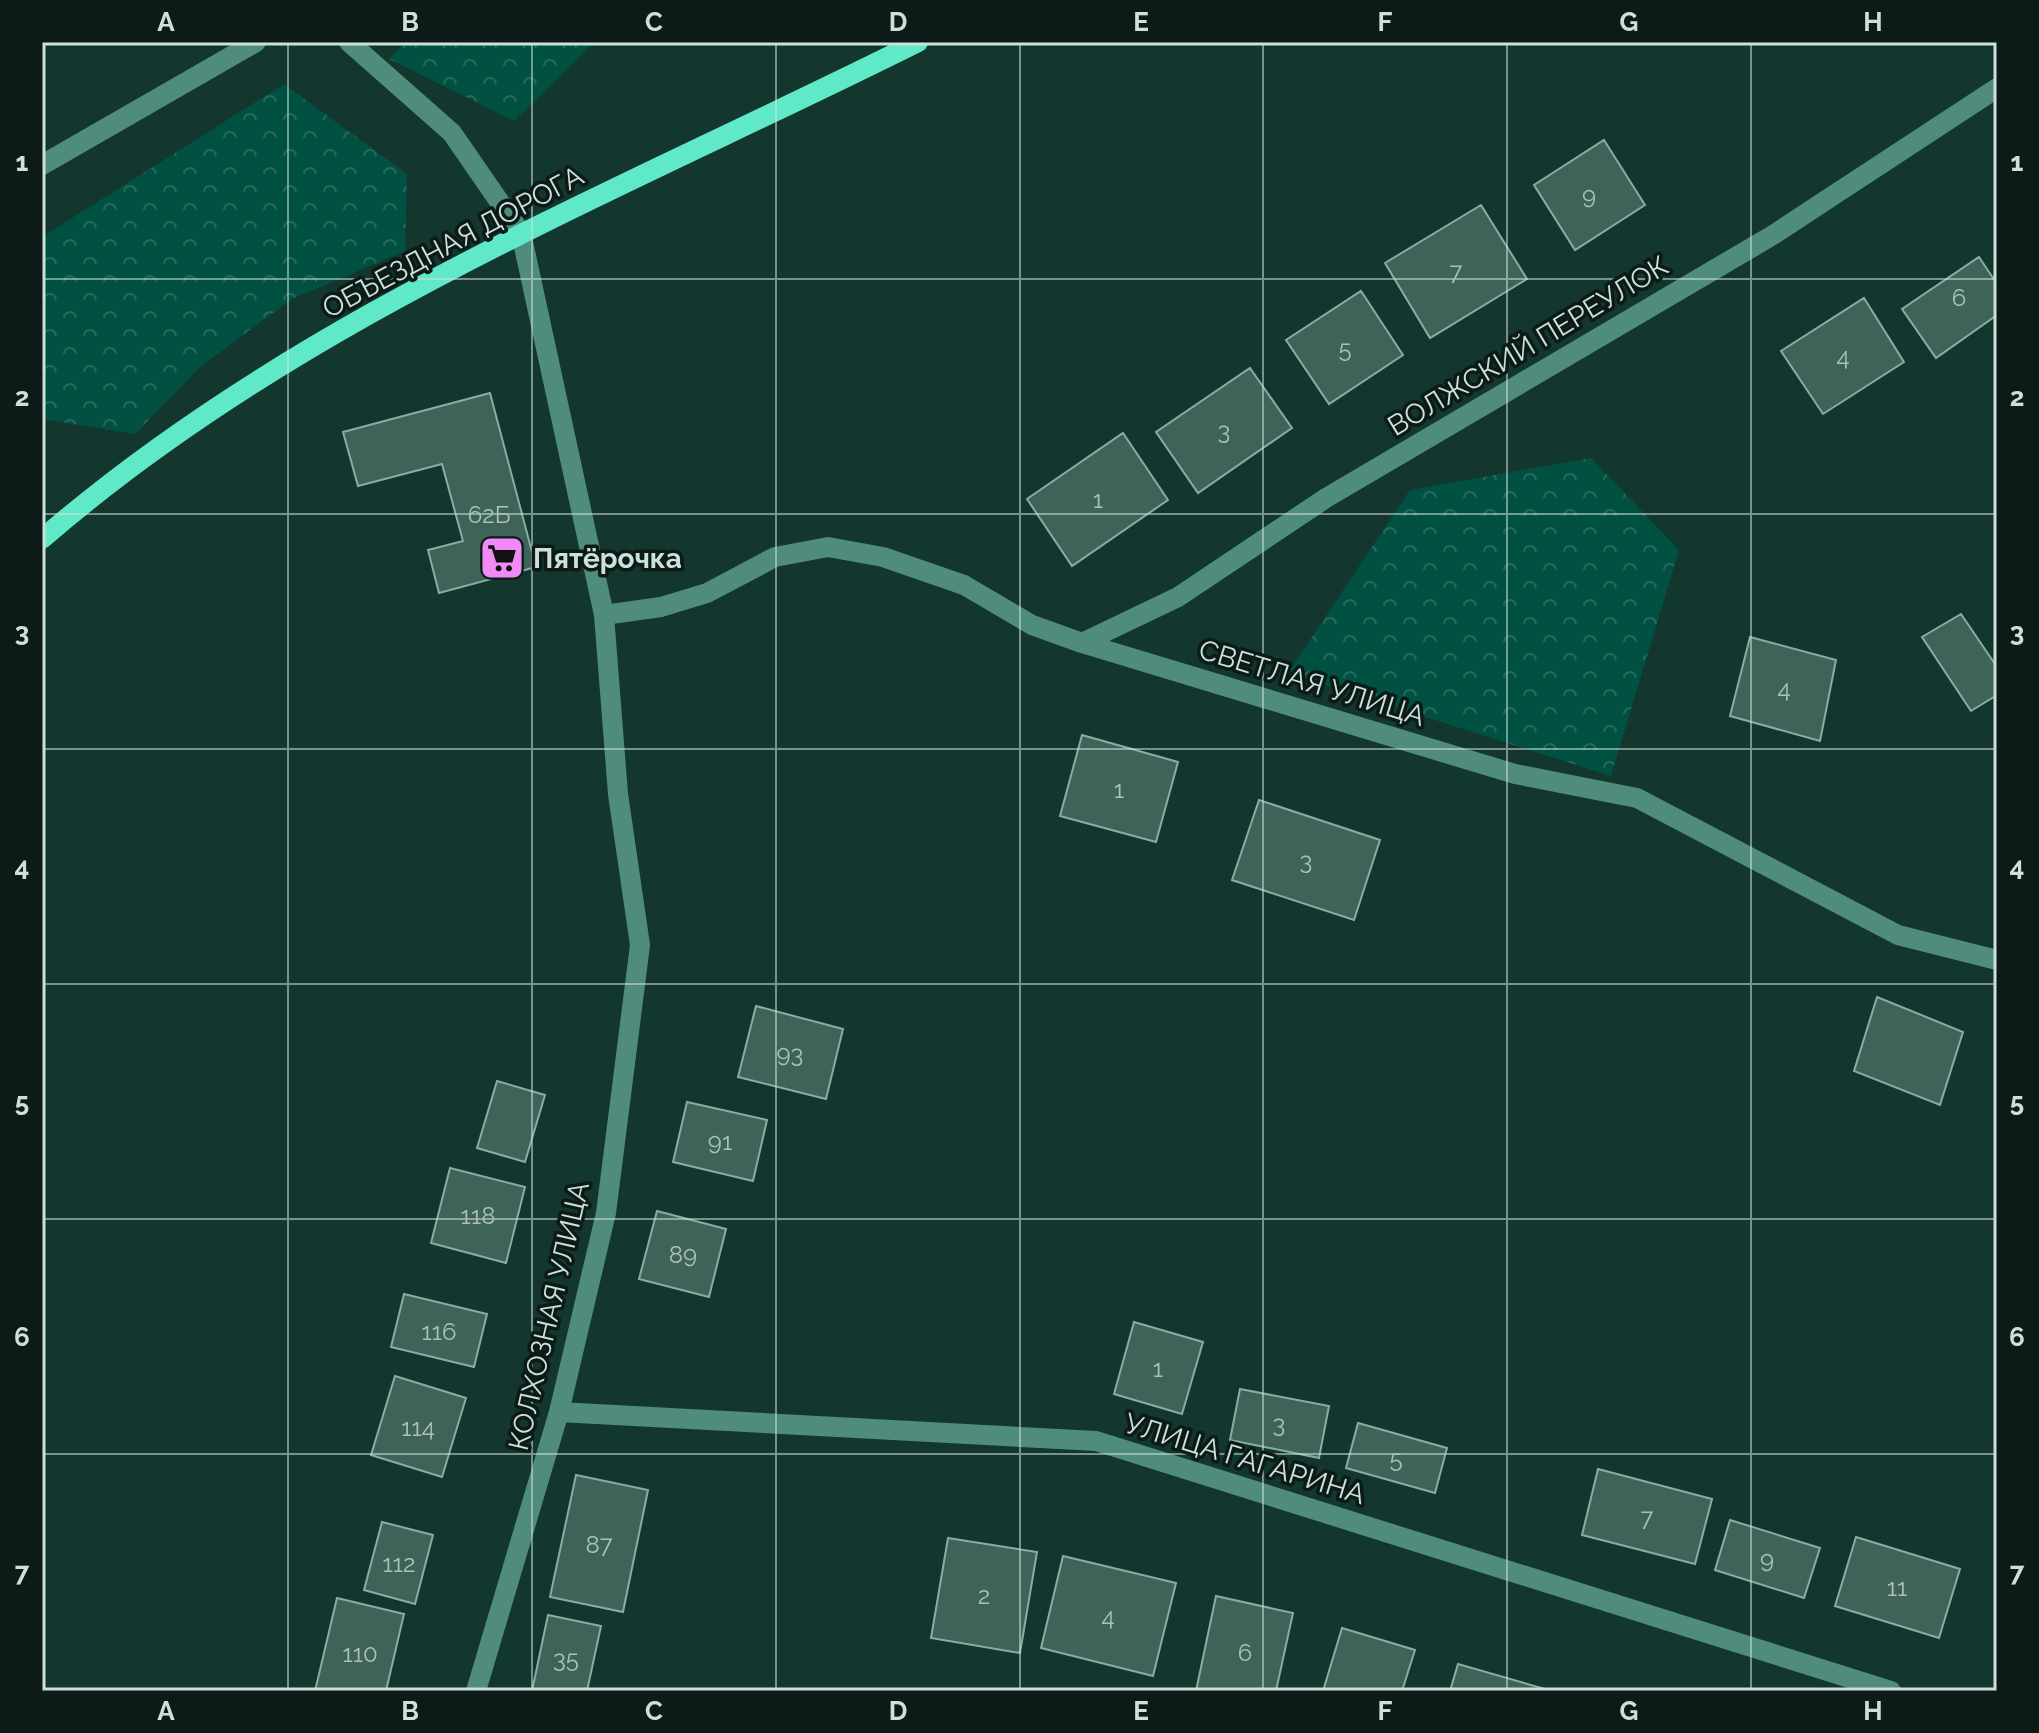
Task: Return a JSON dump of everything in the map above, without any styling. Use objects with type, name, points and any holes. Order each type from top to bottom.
[{"type":"main road","name":"ОБЪЕЗДНАЯ ДОРОГА","points":[[42,539],[84,503],[185,428],[345,327],[521,233],[918,42]]},
{"type":"street","points":[[42,165],[256,42]]},
{"type":"street","points":[[349,42],[452,133],[521,233]]},
{"type":"street","name":"ВОЛЖСКИЙ ПЕРЕУЛОК","points":[[1082,643],[1178,597],[1326,498],[1773,235],[1997,88]]},
{"type":"street","name":"КОЛХОЗНАЯ УЛИЦА","points":[[476,1691],[559,1412],[606,1213],[640,945],[618,794],[604,615],[521,233]]},
{"type":"street","name":"СВЕТЛАЯ УЛИЦА","points":[[604,615],[661,607],[707,593],[775,557],[828,547],[883,557],[964,585],[1032,625],[1082,643],[1515,774],[1637,798],[1898,935],[1997,960]]},
{"type":"street","name":"УЛИЦА ГАГАРИНА","points":[[559,1412],[1096,1441],[1891,1691]]},
{"type":"green space","points":[[405,42],[595,42],[514,121],[389,59]]},
{"type":"green space","points":[[284,84],[407,174],[405,251],[292,299],[200,367],[135,434],[42,419],[42,237]]},
{"type":"green space","points":[[1591,458],[1679,550],[1611,776],[1288,673],[1410,490]]},
{"type":"building","points":[[1604,140],[1645,205],[1575,250],[1534,185]]},
{"type":"building","points":[[1481,205],[1527,279],[1430,338],[1385,263]]},
{"type":"building","points":[[1979,257],[1997,284],[1997,315],[1936,358],[1902,309]]},
{"type":"building","points":[[1361,291],[1403,355],[1329,404],[1286,340]]},
{"type":"building","points":[[1864,298],[1904,362],[1823,414],[1781,351]]},
{"type":"building","points":[[1250,368],[1292,428],[1198,493],[1156,432]]},
{"type":"building","points":[[490,393],[536,567],[439,593],[428,550],[463,541],[442,464],[358,486],[343,432]]},
{"type":"building","points":[[1123,433],[1168,500],[1072,566],[1027,499]]},
{"type":"building","points":[[1961,614],[1997,667],[1997,695],[1971,711],[1922,637]]},
{"type":"building","points":[[1750,637],[1836,660],[1820,741],[1730,716]]},
{"type":"building","points":[[1082,735],[1178,762],[1156,842],[1060,816]]},
{"type":"building","points":[[1259,800],[1380,840],[1354,920],[1232,880]]},
{"type":"building","points":[[1877,997],[1963,1032],[1940,1105],[1854,1071]]},
{"type":"building","points":[[756,1006],[843,1029],[826,1099],[738,1077]]},
{"type":"building","points":[[497,1081],[545,1095],[525,1162],[477,1148]]},
{"type":"building","points":[[687,1102],[767,1120],[753,1181],[673,1162]]},
{"type":"building","points":[[450,1168],[525,1187],[506,1263],[431,1243]]},
{"type":"building","points":[[657,1211],[726,1229],[709,1297],[639,1279]]},
{"type":"building","points":[[404,1294],[487,1314],[474,1367],[391,1347]]},
{"type":"building","points":[[1134,1322],[1203,1342],[1182,1414],[1114,1394]]},
{"type":"building","points":[[395,1376],[466,1398],[442,1477],[371,1455]]},
{"type":"building","points":[[1240,1389],[1329,1406],[1319,1458],[1230,1440]]},
{"type":"building","points":[[1358,1423],[1447,1448],[1435,1493],[1346,1468]]},
{"type":"building","points":[[1598,1469],[1712,1499],[1695,1564],[1582,1535]]},
{"type":"building","points":[[576,1475],[648,1490],[623,1612],[550,1597]]},
{"type":"building","points":[[1730,1520],[1820,1548],[1804,1598],[1715,1570]]},
{"type":"building","points":[[382,1522],[433,1535],[415,1604],[364,1590]]},
{"type":"building","points":[[1856,1537],[1960,1569],[1939,1638],[1835,1606]]},
{"type":"building","points":[[948,1538],[1037,1552],[1020,1653],[931,1638]]},
{"type":"building","points":[[1063,1556],[1176,1583],[1153,1676],[1041,1648]]},
{"type":"building","points":[[1216,1596],[1293,1613],[1276,1691],[1196,1691]]},
{"type":"building","points":[[337,1598],[404,1614],[386,1691],[315,1691]]},
{"type":"building","points":[[548,1615],[601,1626],[587,1691],[532,1691]]},
{"type":"building","points":[[1342,1628],[1415,1650],[1402,1691],[1323,1691]]},
{"type":"building","points":[[1458,1664],[1552,1691],[1450,1691]]},
{"type":"place","name":"Пятёрочка","points":[[502,558]]}]
